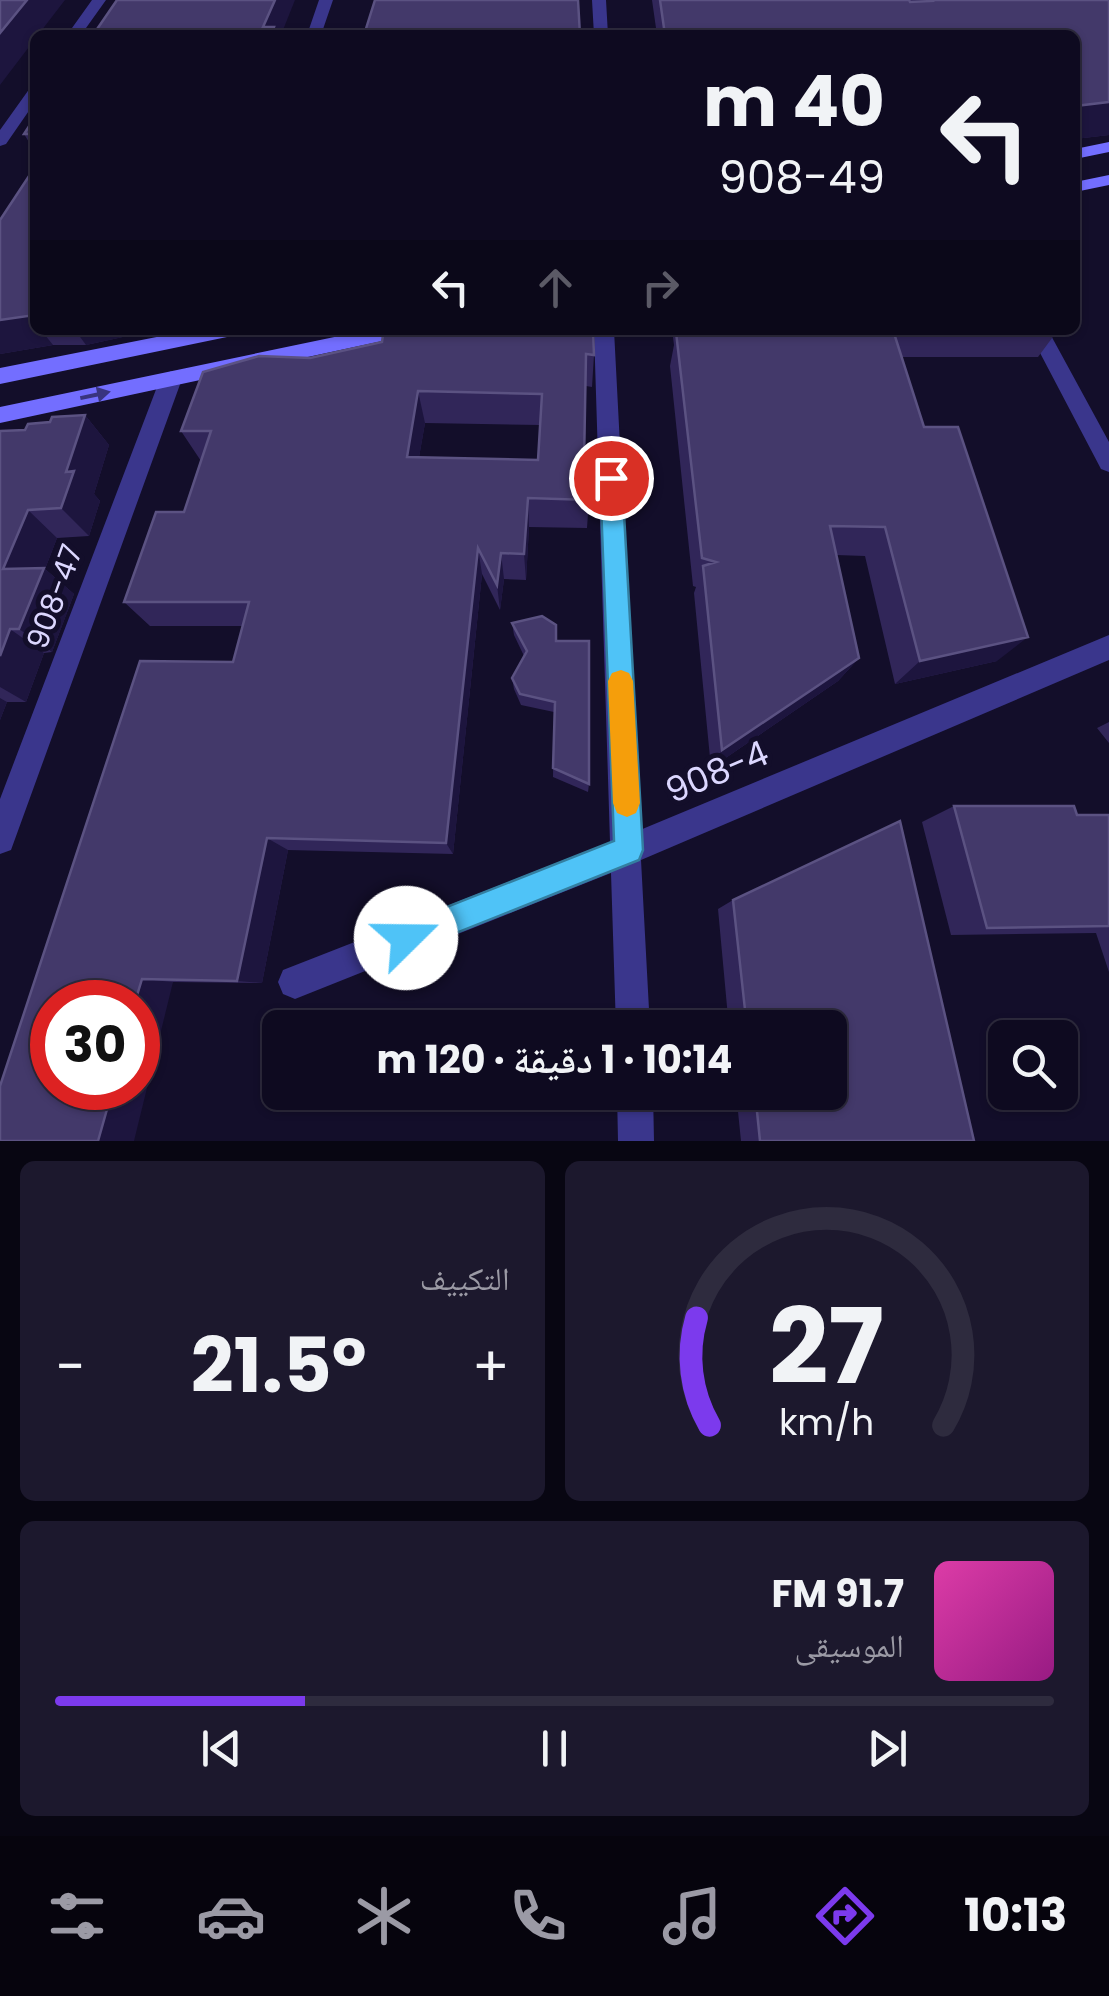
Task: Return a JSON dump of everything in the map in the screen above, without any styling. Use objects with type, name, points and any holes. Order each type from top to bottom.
[{"type":"street","points":[[78,30],[99,0]]},
{"type":"street","points":[[316,30],[326,0]]},
{"type":"street","points":[[599,0],[602,30]]},
{"type":"street","points":[[0,141],[30,98]]},
{"type":"street","points":[[1092,150],[1109,168]]},
{"type":"street","points":[[1080,186],[1109,180]]},
{"type":"street","points":[[0,376],[199,335]]},
{"type":"street","points":[[0,415],[378,335]]},
{"type":"street","points":[[604,335],[629,850],[633,1010]]},
{"type":"street","points":[[1041,335],[1109,463]]},
{"type":"street","name":"908-47","points":[[0,839],[171,379]]},
{"type":"street","name":"908-4","points":[[295,982],[629,850],[1109,647]]},
{"type":"street","points":[[635,1110],[636,1141]]},
{"type":"building","points":[[0,0],[27,0],[0,33]]},
{"type":"building","points":[[117,0],[275,0],[263,27],[274,27],[273,30],[96,30]]},
{"type":"building","points":[[375,0],[578,0],[580,30],[366,30]]},
{"type":"building","points":[[660,0],[1109,0],[1109,102],[1080,105],[1080,30],[664,30]]},
{"type":"building","points":[[30,175],[30,316],[0,320],[0,220]]},
{"type":"building","points":[[383,335],[593,335],[594,355],[586,354],[584,463],[588,463],[589,500],[528,498],[524,554],[501,553],[497,585],[478,548],[446,843],[267,838],[237,981],[35,980],[140,661],[233,662],[249,602],[124,602],[156,512],[184,512],[211,431],[181,431],[203,372],[259,356],[310,358],[382,342]],"holes":[[[418,391],[542,394],[538,460],[407,457]]]},
{"type":"building","points":[[676,335],[895,335],[924,427],[958,427],[1028,637],[920,661],[885,527],[830,526],[859,658],[722,750],[703,566],[716,562],[702,558]]},
{"type":"building","points":[[85,415],[66,472],[74,471],[61,508],[28,510],[3,569],[44,568],[19,629],[10,629],[0,656],[0,431],[25,430],[28,424],[50,422],[52,417]]},
{"type":"building","points":[[542,616],[556,625],[556,641],[589,641],[589,784],[553,768],[555,702],[520,694],[512,678],[527,651],[512,623]]},
{"type":"building","points":[[954,806],[1074,806],[1077,815],[1109,815],[1109,926],[987,928]]},
{"type":"building","points":[[900,821],[974,1141],[760,1141],[757,1110],[847,1110],[847,1010],[745,1010],[733,900]]},
{"type":"building","points":[[30,995],[30,1110],[107,1110],[98,1141],[0,1141],[0,1086]]},
{"type":"slow traffic","points":[[621,681],[627,803]]},
{"type":"route","points":[[406,938],[629,850],[611,478]]}]
